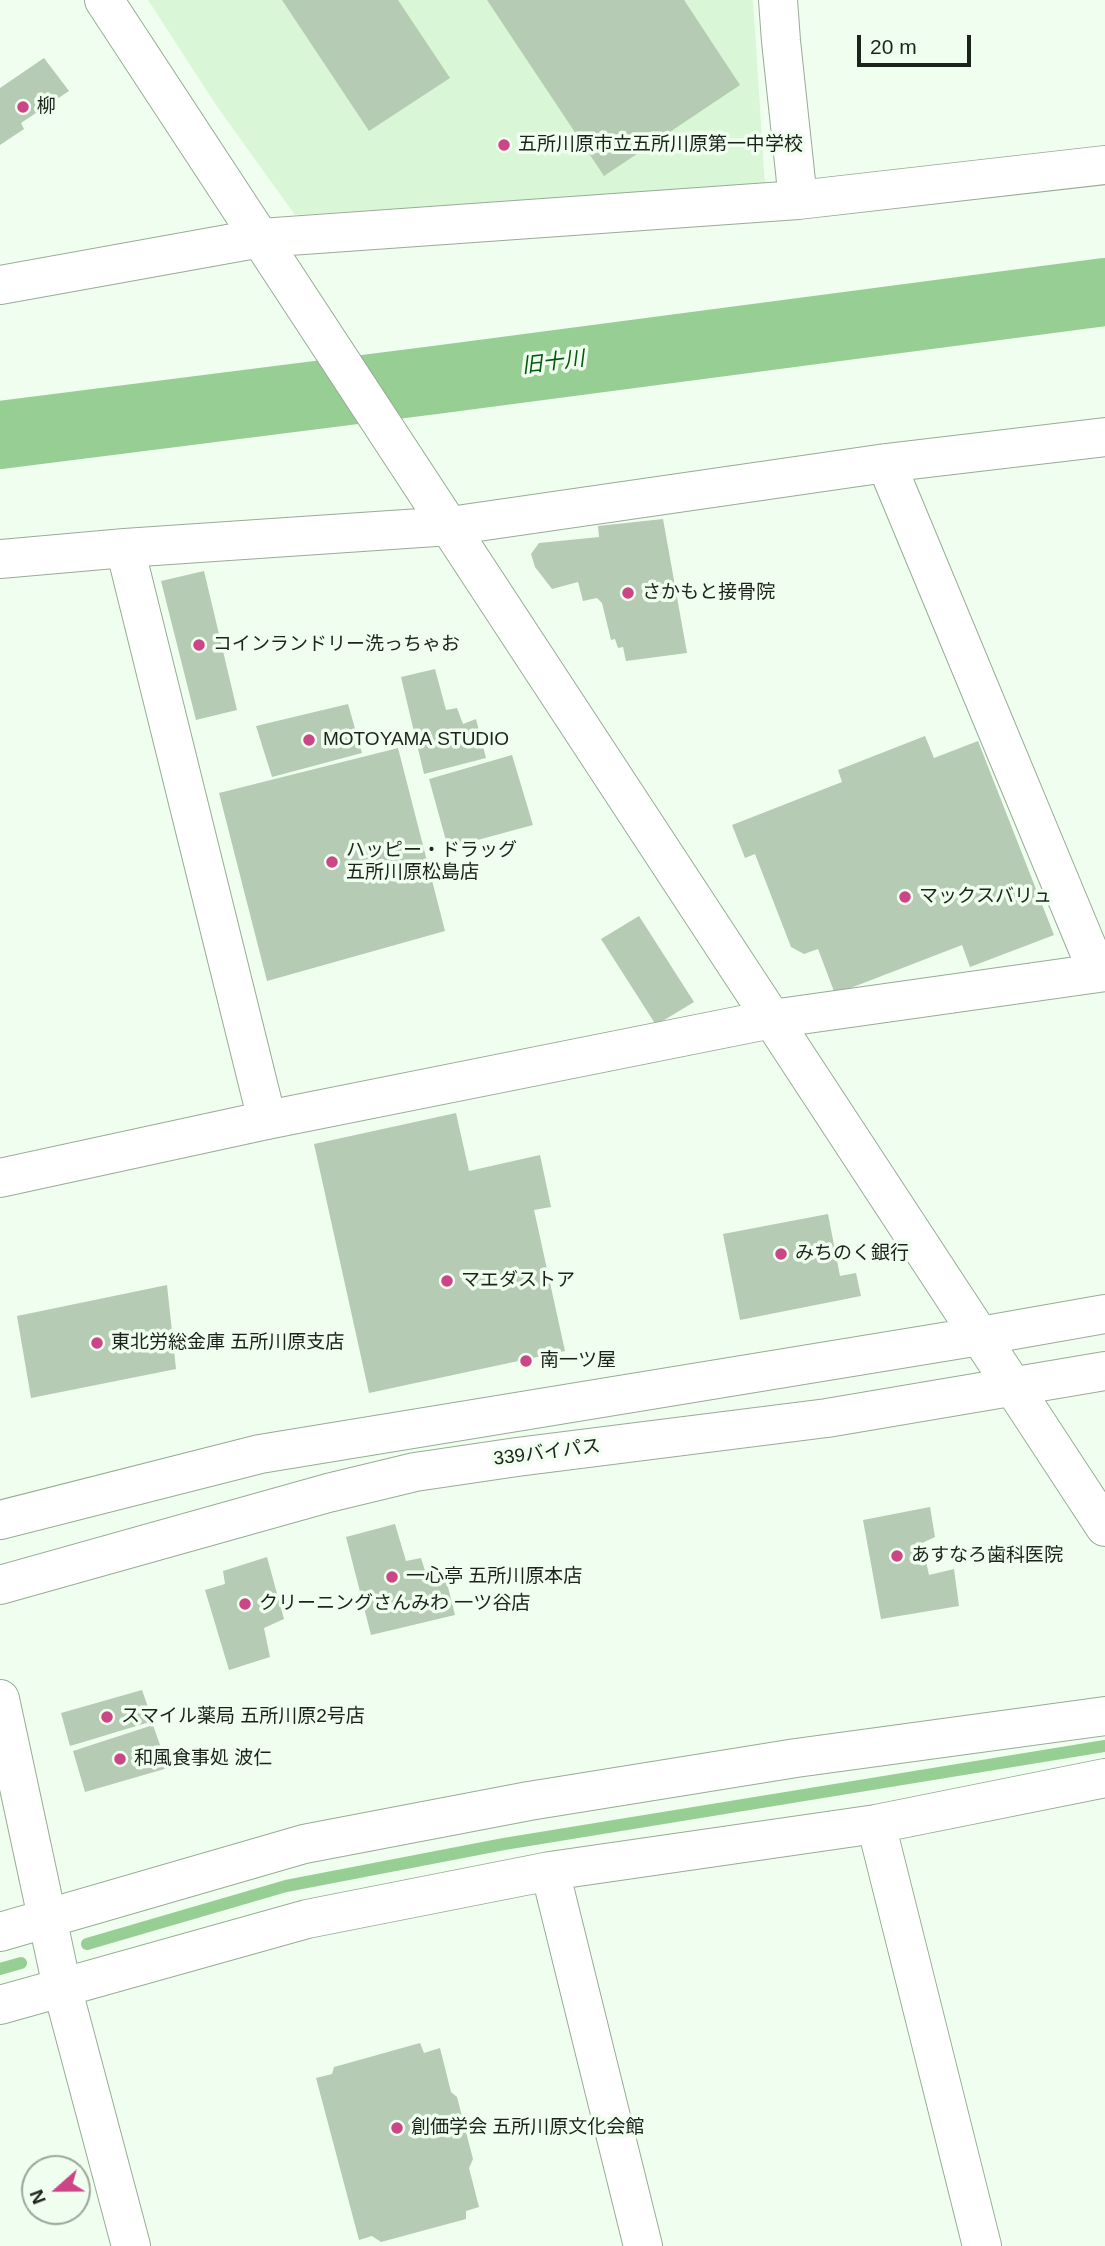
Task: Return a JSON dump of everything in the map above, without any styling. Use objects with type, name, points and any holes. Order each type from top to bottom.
[{"type":"street","points":[[104,0],[1105,1527]]},
{"type":"street","points":[[778,0],[799,200]]},
{"type":"street","points":[[0,285],[271,252],[799,200],[1105,165]]},
{"type":"street","points":[[0,559],[125,548],[450,527],[886,463],[1105,437]]},
{"type":"street","points":[[0,1178],[267,1120],[772,1019],[1101,972],[886,463]]},
{"type":"street","points":[[125,548],[267,1120]]},
{"type":"street","points":[[0,1520],[260,1454],[1105,1314]]},
{"type":"street","name":"339バイパス","points":[[0,1585],[328,1493],[415,1472],[827,1419],[1105,1371]]},
{"type":"street","points":[[0,1699],[62,1987],[131,2246]]},
{"type":"street","points":[[0,1932],[304,1844],[370,1831],[529,1801],[783,1760],[1105,1716]]},
{"type":"street","points":[[0,2005],[307,1919],[550,1871],[876,1824],[1105,1779]]},
{"type":"street","points":[[876,1824],[982,2246]]},
{"type":"street","points":[[550,1871],[643,2246]]},
{"type":"shaded area","name":"五所川原市立五所川原第一中学校","points":[[148,0],[753,0],[765,185],[295,215],[216,105]]},
{"type":"building","points":[[282,0],[398,0],[450,78],[369,131]]},
{"type":"building","points":[[487,0],[684,0],[740,85],[604,176]]},
{"type":"building","name":"柳","points":[[44,58],[69,91],[21,123],[24,129],[0,145],[0,88]]},
{"type":"building","name":"さかもと接骨院","points":[[663,519],[687,653],[626,661],[623,647],[618,648],[615,639],[611,640],[602,603],[597,598],[583,601],[578,582],[552,589],[535,567],[531,554],[539,543],[599,537],[598,526]]},
{"type":"building","name":"コインランドリー洗っちゃお","points":[[204,571],[237,710],[196,720],[161,581]]},
{"type":"building","points":[[435,669],[446,710],[457,708],[463,724],[476,719],[486,758],[424,774],[401,677]]},
{"type":"building","name":"MOTOYAMA STUDIO","points":[[348,704],[362,753],[272,777],[256,726]]},
{"type":"building","name":"マックスバリュ","points":[[925,736],[934,758],[978,741],[1054,935],[970,967],[962,945],[835,994],[818,949],[804,954],[791,947],[755,854],[745,858],[732,825],[842,782],[838,770]]},
{"type":"building","name":"ハッピー・ドラッグ 五所川原松島店","points":[[398,748],[445,931],[267,981],[219,793]]},
{"type":"building","points":[[512,755],[533,825],[448,848],[429,779]]},
{"type":"building","points":[[639,916],[694,1002],[656,1025],[601,939]]},
{"type":"building","name":"マエダストア","points":[[456,1113],[469,1171],[540,1155],[551,1207],[534,1210],[565,1351],[369,1393],[314,1144]]},
{"type":"building","name":"みちのく銀行","points":[[828,1214],[840,1276],[856,1273],[861,1296],[740,1320],[723,1234]]},
{"type":"building","name":"東北労総金庫 五所川原支店","points":[[167,1285],[176,1369],[31,1398],[17,1316]]},
{"type":"building","name":"あすなろ歯科医院","points":[[930,1507],[935,1537],[922,1543],[929,1575],[954,1569],[959,1606],[881,1619],[863,1520]]},
{"type":"building","name":"一心亭 五所川原本店","points":[[395,1524],[406,1561],[421,1558],[428,1580],[445,1575],[455,1615],[371,1635],[346,1537]]},
{"type":"building","name":"クリーニングさんみわ 一ツ谷店","points":[[267,1557],[284,1619],[264,1628],[270,1657],[229,1670],[205,1590],[225,1584],[223,1571]]},
{"type":"building","name":"スマイル薬局 五所川原2号店","points":[[142,1690],[153,1721],[70,1746],[61,1713]]},
{"type":"building","name":"和風食事処 波仁","points":[[153,1725],[168,1768],[85,1792],[73,1751]]},
{"type":"building","name":"創価学会 五所川原文化会館","points":[[420,2043],[424,2053],[440,2048],[451,2092],[457,2097],[473,2159],[469,2168],[479,2207],[466,2211],[466,2219],[381,2242],[372,2236],[359,2240],[316,2078],[332,2074],[334,2067]]},
{"type":"waterway","name":"旧十川","points":[[0,435],[1105,292]]},
{"type":"waterway","points":[[87,1944],[286,1886],[504,1844],[1105,1746]]},
{"type":"waterway","points":[[0,1969],[21,1963]]},
{"type":"place","name":"柳","points":[[23,107]]},
{"type":"place","name":"五所川原市立五所川原第一中学校","points":[[504,145]]},
{"type":"place","name":"さかもと接骨院","points":[[628,593]]},
{"type":"place","name":"コインランドリー洗っちゃお","points":[[199,645]]},
{"type":"place","name":"MOTOYAMA STUDIO","points":[[309,740]]},
{"type":"place","name":"ハッピー・ドラッグ 五所川原松島店","points":[[332,862]]},
{"type":"place","name":"マックスバリュ","points":[[905,897]]},
{"type":"place","name":"みちのく銀行","points":[[781,1254]]},
{"type":"place","name":"マエダストア","points":[[447,1281]]},
{"type":"place","name":"東北労総金庫 五所川原支店","points":[[97,1343]]},
{"type":"place","name":"南一ツ屋","points":[[526,1361]]},
{"type":"place","name":"あすなろ歯科医院","points":[[897,1556]]},
{"type":"place","name":"一心亭 五所川原本店","points":[[392,1577]]},
{"type":"place","name":"クリーニングさんみわ 一ツ谷店","points":[[245,1604]]},
{"type":"place","name":"スマイル薬局 五所川原2号店","points":[[107,1717]]},
{"type":"place","name":"和風食事処 波仁","points":[[120,1759]]},
{"type":"place","name":"創価学会 五所川原文化会館","points":[[397,2128]]}]
